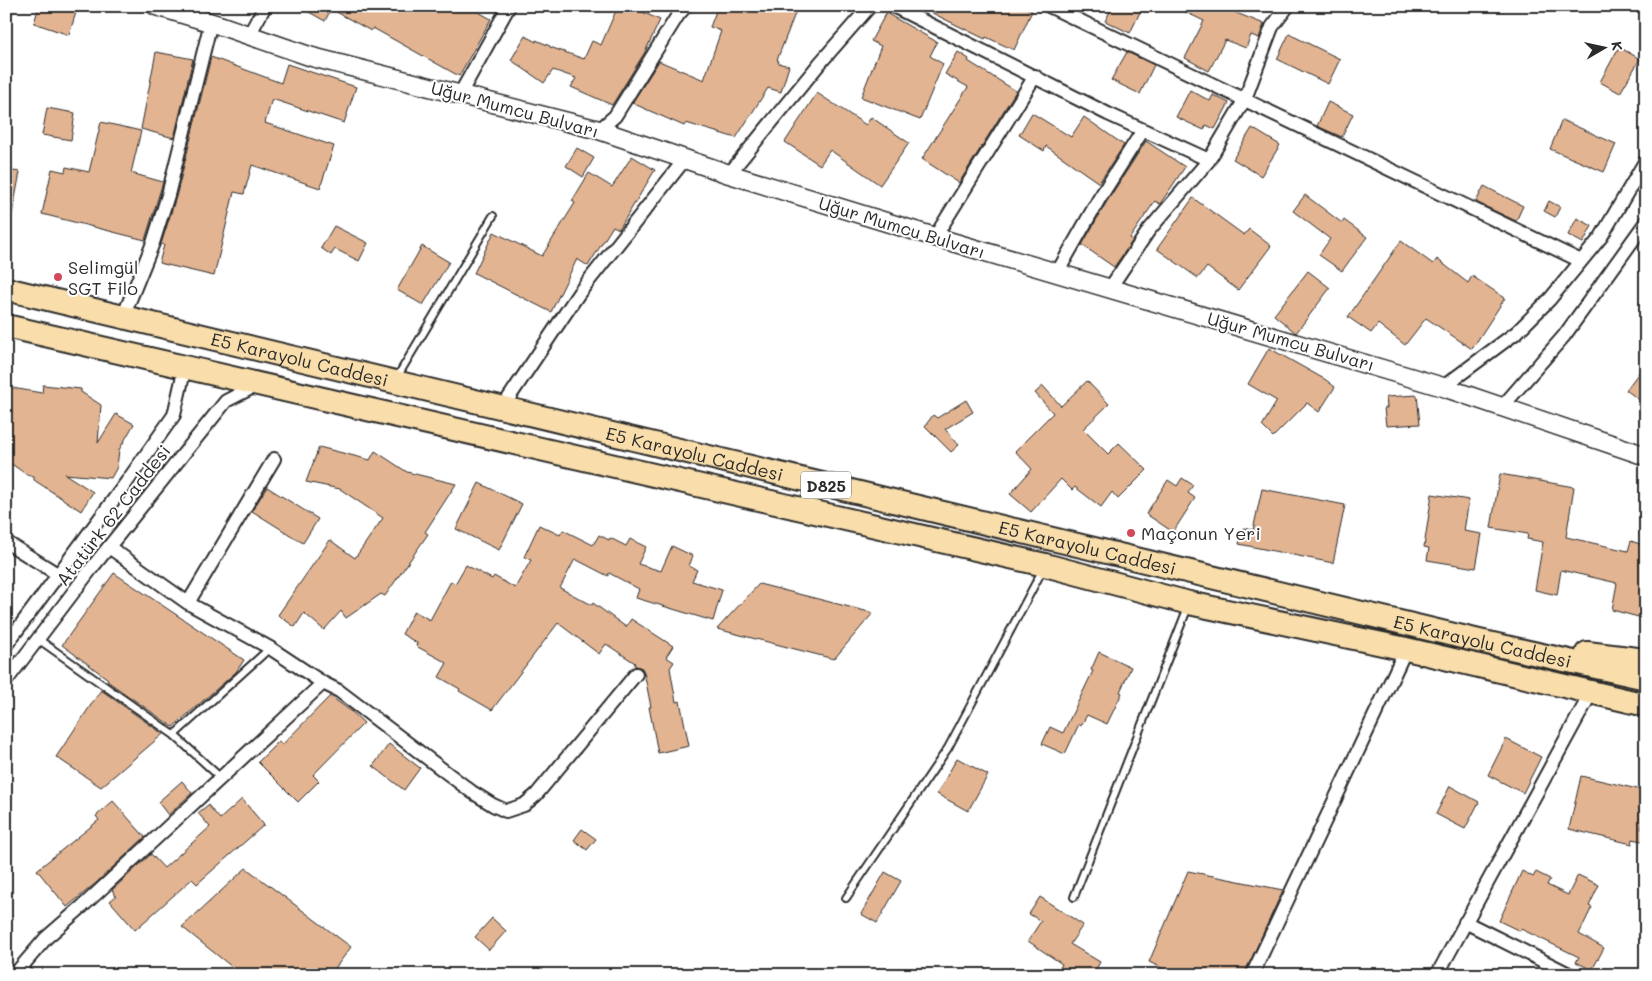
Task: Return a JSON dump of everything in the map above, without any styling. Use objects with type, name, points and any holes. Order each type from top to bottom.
[{"type":"highway","name":"E5 Karayolu Caddesi","points":[[6,289],[1479,641],[1646,678]]},
{"type":"highway","name":"E5 Karayolu Caddesi","points":[[6,326],[1045,566],[1189,603],[1406,649],[1646,706]]},
{"type":"highway","points":[[1479,641],[1646,660]]},
{"type":"highway","points":[[1591,693],[1646,710]]},
{"type":"street","name":"Uğur Mumcu Bulvarı","points":[[156,6],[211,22],[312,57],[599,130],[729,174],[935,237],[1443,386],[1646,456]]},
{"type":"street","points":[[249,35],[265,6]]},
{"type":"street","points":[[460,94],[509,6]]},
{"type":"street","points":[[599,130],[615,116],[678,15],[686,6]]},
{"type":"street","points":[[729,174],[820,63],[870,6]]},
{"type":"street","points":[[893,6],[1144,130],[1209,160]]},
{"type":"street","points":[[1048,6],[1581,261]]},
{"type":"street","points":[[1110,288],[1149,230],[1209,160],[1245,99],[1272,27],[1288,6]]},
{"type":"street","points":[[123,317],[153,243],[168,195],[211,22]]},
{"type":"street","points":[[935,237],[1034,76]]},
{"type":"street","points":[[1057,273],[1099,198],[1144,130]]},
{"type":"street","points":[[502,408],[578,293],[685,159]]},
{"type":"street","points":[[1443,386],[1517,332],[1550,298],[1601,237],[1646,160]]},
{"type":"street","points":[[1502,407],[1564,336],[1646,222]]},
{"type":"street","name":"Atatürk 62 Caddesi","points":[[6,645],[126,483],[174,414],[185,367]]},
{"type":"street","name":"Atatürk 62 Caddesi","points":[[6,681],[109,547],[226,401],[259,384]]},
{"type":"street","points":[[188,602],[274,459]]},
{"type":"street","points":[[6,542],[59,575]]},
{"type":"street","points":[[109,547],[188,602],[270,648],[323,683],[339,690],[472,792],[492,805],[506,811],[524,805],[536,795],[636,674]]},
{"type":"street","points":[[1252,975],[1406,649]]},
{"type":"street","points":[[16,973],[46,938],[323,683]]},
{"type":"street","points":[[1437,975],[1591,693]]},
{"type":"street","points":[[1465,922],[1570,975]]},
{"type":"lane","points":[[394,382],[493,216]]},
{"type":"lane","points":[[846,898],[948,748],[1045,566]]},
{"type":"lane","points":[[1074,897],[1189,603]]},
{"type":"lane","points":[[38,639],[174,735],[221,778]]},
{"type":"lane","points":[[174,735],[270,648]]},
{"type":"building","points":[[39,6],[78,6],[69,35],[34,23]]},
{"type":"building","points":[[298,6],[468,6],[491,19],[459,76],[373,28],[371,31],[331,9],[325,21]]},
{"type":"building","points":[[618,6],[629,6],[660,20],[645,52],[612,105],[571,87],[576,78],[553,70],[544,83],[511,60],[525,36],[536,42],[536,40],[584,59],[592,41],[601,45]]},
{"type":"building","points":[[718,6],[798,6],[777,60],[779,61],[778,63],[789,66],[781,92],[768,88],[736,138],[686,123],[684,126],[632,103],[659,61],[704,80],[721,31],[710,27]]},
{"type":"building","points":[[918,6],[1021,6],[1032,11],[1014,50],[986,37],[985,39]]},
{"type":"building","points":[[1113,6],[1143,6],[1130,33],[1105,21]]},
{"type":"building","points":[[1173,6],[1219,6],[1264,24],[1259,38],[1251,35],[1246,48],[1225,40],[1209,71],[1185,58],[1204,21]]},
{"type":"building","points":[[886,13],[937,42],[930,56],[943,64],[920,120],[861,97],[881,46],[871,41]]},
{"type":"building","points":[[1289,34],[1340,59],[1328,84],[1277,59]]},
{"type":"building","points":[[1619,47],[1640,59],[1620,93],[1600,82]]},
{"type":"building","points":[[156,52],[193,59],[174,138],[141,129]]},
{"type":"building","points":[[958,52],[969,59],[968,61],[1016,91],[959,183],[922,159],[968,87],[945,74]]},
{"type":"building","points":[[1127,52],[1154,65],[1140,94],[1111,80]]},
{"type":"building","points":[[211,57],[281,83],[287,64],[356,87],[344,123],[272,99],[265,123],[334,146],[320,188],[252,165],[244,194],[234,192],[214,276],[159,263],[164,245],[161,244],[176,197]]},
{"type":"building","points":[[1190,90],[1210,101],[1213,95],[1229,103],[1215,129],[1206,125],[1204,130],[1176,117]]},
{"type":"building","points":[[817,93],[866,125],[871,117],[909,143],[880,185],[830,150],[820,165],[785,142]]},
{"type":"building","points":[[1328,102],[1353,114],[1342,137],[1317,126]]},
{"type":"building","points":[[47,108],[75,113],[71,140],[42,135]]},
{"type":"building","points":[[1032,113],[1071,137],[1084,117],[1124,145],[1099,183],[1046,146],[1044,151],[1019,135]]},
{"type":"building","points":[[1562,120],[1616,144],[1604,172],[1550,149]]},
{"type":"building","points":[[101,122],[141,131],[131,173],[163,182],[145,240],[42,214],[52,169],[65,172],[66,167],[89,172]]},
{"type":"building","points":[[1252,128],[1280,145],[1261,176],[1233,159]]},
{"type":"building","points":[[1146,141],[1185,167],[1160,204],[1155,201],[1130,238],[1133,240],[1114,267],[1082,245],[1106,203]]},
{"type":"building","points":[[577,148],[594,158],[583,177],[566,166]]},
{"type":"building","points":[[632,156],[655,170],[619,229],[613,226],[588,266],[577,259],[551,312],[474,273],[494,232],[542,256],[575,203],[572,201],[589,173],[612,187]]},
{"type":"building","points":[[6,170],[20,172],[12,215],[6,214]]},
{"type":"building","points":[[1484,186],[1523,206],[1516,221],[1476,202]]},
{"type":"building","points":[[1305,195],[1342,223],[1344,220],[1367,237],[1342,271],[1319,255],[1330,239],[1293,211]]},
{"type":"building","points":[[1193,198],[1244,235],[1249,229],[1271,246],[1238,290],[1207,267],[1198,278],[1157,249]]},
{"type":"building","points":[[1549,201],[1560,207],[1555,217],[1544,211]]},
{"type":"building","points":[[1577,218],[1592,226],[1583,243],[1568,235]]},
{"type":"building","points":[[334,226],[368,243],[359,261],[335,249],[331,255],[321,248]]},
{"type":"building","points":[[1401,241],[1433,264],[1437,259],[1468,283],[1472,276],[1505,298],[1472,349],[1426,318],[1405,345],[1378,324],[1371,333],[1348,317]]},
{"type":"building","points":[[422,246],[449,262],[423,305],[397,290]]},
{"type":"building","points":[[1308,271],[1330,288],[1296,333],[1274,315]]},
{"type":"building","points":[[1269,348],[1335,387],[1319,412],[1307,403],[1273,437],[1262,426],[1277,401],[1248,384]]},
{"type":"building","points":[[1646,363],[1646,405],[1626,390]]},
{"type":"building","points":[[1087,381],[1109,404],[1083,429],[1108,454],[1119,443],[1147,470],[1118,499],[1112,492],[1101,507],[1075,487],[1072,490],[1061,479],[1031,512],[1010,494],[1032,469],[1015,451],[1053,413],[1035,393],[1043,386],[1061,406]]},
{"type":"building","points":[[43,385],[81,389],[81,392],[101,405],[98,443],[116,414],[134,424],[119,450],[117,467],[111,478],[65,474],[93,492],[81,511],[34,480],[34,477],[27,475],[13,465],[6,464],[6,387],[42,393]]},
{"type":"building","points":[[1417,395],[1420,424],[1386,426],[1384,408],[1387,408],[1386,397]]},
{"type":"building","points":[[966,400],[973,412],[945,429],[959,445],[951,452],[925,426],[933,415],[937,418]]},
{"type":"building","points":[[319,447],[370,460],[375,451],[407,472],[456,484],[425,532],[428,534],[385,596],[381,594],[346,618],[341,611],[324,630],[304,613],[295,627],[278,615],[330,540],[355,558],[383,518],[340,489],[306,482]]},
{"type":"building","points":[[1500,474],[1574,487],[1566,537],[1628,551],[1631,541],[1646,546],[1646,619],[1612,610],[1617,583],[1561,570],[1557,595],[1535,590],[1543,542],[1527,539],[1528,534],[1491,528]]},
{"type":"building","points":[[1182,478],[1193,485],[1188,493],[1195,498],[1173,532],[1146,514],[1168,480],[1177,486]]},
{"type":"building","points":[[479,483],[522,504],[499,550],[456,529]]},
{"type":"building","points":[[267,487],[318,519],[303,543],[252,511]]},
{"type":"building","points":[[1262,489],[1345,505],[1333,563],[1239,544],[1243,528],[1253,530]]},
{"type":"building","points":[[1432,494],[1469,500],[1464,531],[1482,534],[1476,568],[1427,560],[1429,548],[1424,547]]},
{"type":"building","points":[[539,525],[560,535],[563,530],[593,545],[599,535],[626,546],[630,539],[646,547],[638,564],[661,571],[672,546],[693,556],[689,566],[697,570],[692,581],[722,590],[713,621],[636,598],[639,589],[609,573],[608,576],[575,559],[560,588],[592,605],[593,603],[626,627],[631,619],[673,646],[666,657],[674,662],[670,668],[676,702],[680,701],[689,746],[658,753],[649,707],[651,707],[642,668],[634,665],[635,663],[606,644],[599,654],[558,623],[492,710],[439,677],[447,663],[416,646],[417,643],[402,634],[414,611],[430,620],[451,581],[455,584],[466,565],[492,579],[494,576],[515,588],[531,560],[524,557]]},
{"type":"building","points":[[114,573],[244,660],[236,672],[173,727],[107,681],[108,679],[62,645]]},
{"type":"building","points":[[759,584],[873,613],[834,659],[717,629]]},
{"type":"building","points":[[1099,652],[1131,667],[1120,692],[1122,693],[1107,724],[1087,715],[1081,726],[1079,724],[1065,754],[1042,744],[1050,727],[1063,733],[1093,671],[1091,670]]},
{"type":"building","points":[[101,690],[163,734],[101,787],[56,757]]},
{"type":"building","points":[[330,696],[364,723],[313,775],[319,781],[298,802],[258,762],[279,741],[282,745]]},
{"type":"building","points":[[1506,739],[1541,757],[1523,793],[1488,775]]},
{"type":"building","points":[[389,744],[420,768],[404,790],[373,766]]},
{"type":"building","points":[[957,758],[988,775],[968,811],[937,794]]},
{"type":"building","points":[[1581,776],[1646,791],[1646,807],[1641,829],[1646,830],[1646,842],[1633,839],[1632,844],[1569,829]]},
{"type":"building","points":[[182,781],[192,793],[168,815],[158,802]]},
{"type":"building","points":[[1450,786],[1479,802],[1465,829],[1436,814]]},
{"type":"building","points":[[242,799],[264,825],[197,884],[192,879],[135,930],[110,901],[116,896],[112,890],[151,854],[164,868],[210,827],[198,813],[208,805],[220,819]]},
{"type":"building","points":[[113,801],[145,837],[96,883],[67,907],[37,870],[99,820],[96,816]]},
{"type":"building","points":[[582,829],[596,839],[587,850],[574,840]]},
{"type":"building","points":[[246,868],[351,947],[330,975],[242,975],[182,927]]},
{"type":"building","points":[[1188,871],[1283,890],[1244,975],[1177,975],[1149,962]]},
{"type":"building","points":[[1522,871],[1533,877],[1536,872],[1550,879],[1547,885],[1568,895],[1578,875],[1599,885],[1589,906],[1592,907],[1579,934],[1604,948],[1592,970],[1576,962],[1579,957],[1521,929],[1520,931],[1499,921]]},
{"type":"building","points":[[885,872],[901,881],[877,923],[861,914]]},
{"type":"building","points":[[1040,897],[1083,925],[1070,944],[1100,962],[1093,975],[1056,975],[1062,964],[1028,941],[1041,921],[1029,914]]},
{"type":"building","points":[[492,918],[506,931],[489,950],[475,937]]},
{"type":"place","name":"Selimgül SGT Filo","points":[[58,277]]},
{"type":"place","name":"Maçonun Yeri","points":[[1131,533]]}]
